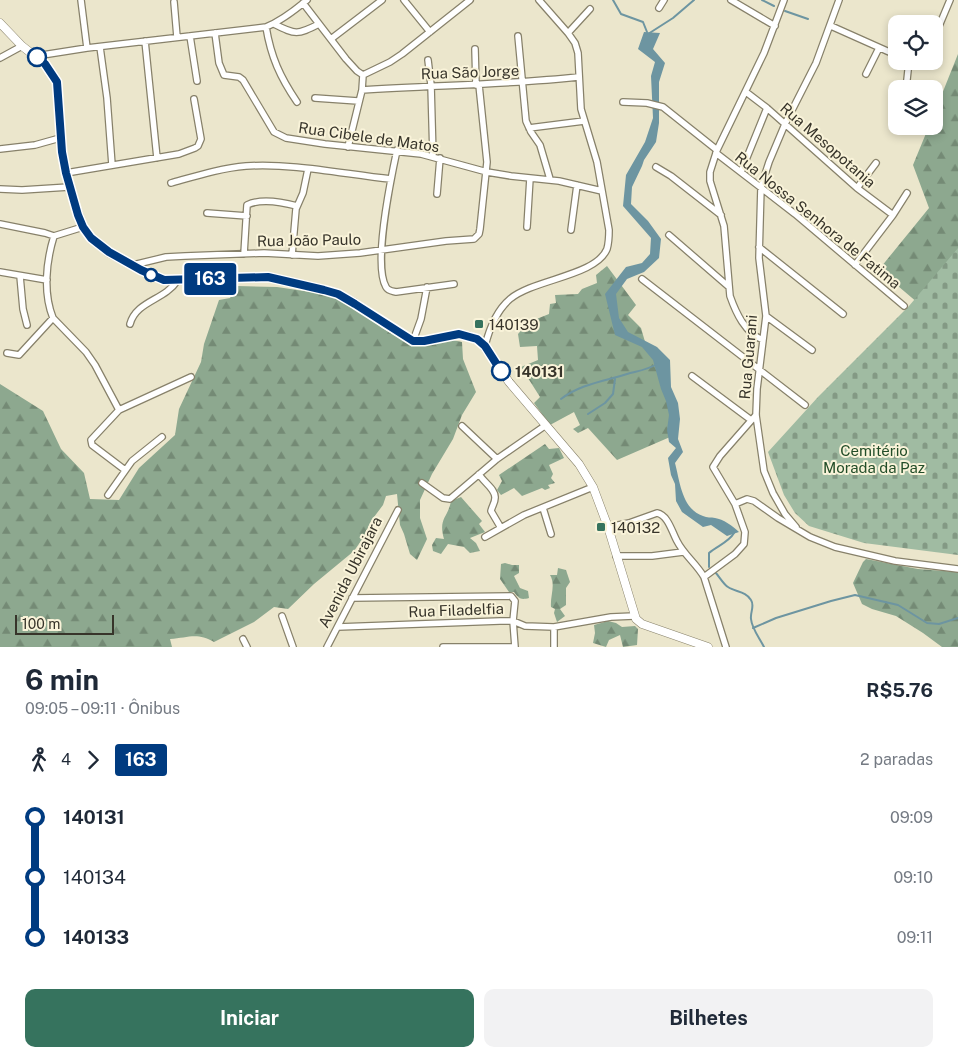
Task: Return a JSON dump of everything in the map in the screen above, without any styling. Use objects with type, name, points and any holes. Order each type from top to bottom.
[{"type":"street","points":[[81,0],[87,48]]},
{"type":"street","points":[[331,39],[382,0]]},
{"type":"street","points":[[404,0],[430,32]]},
{"type":"street","points":[[363,75],[390,62],[470,0]]},
{"type":"street","points":[[485,346],[492,325],[509,300],[540,284],[585,269],[598,261],[604,254],[609,241],[598,162],[584,121],[578,78],[578,53],[575,43],[568,33],[540,0]]},
{"type":"street","points":[[659,8],[664,0]]},
{"type":"street","points":[[731,0],[775,26]]},
{"type":"street","points":[[762,340],[753,335],[734,307],[729,287],[726,240],[710,180],[712,164],[775,26],[784,0]]},
{"type":"street","name":"Rua Guarani","points":[[796,528],[785,514],[773,493],[764,472],[756,415],[757,389],[766,316],[759,246],[761,187],[785,124],[816,63],[839,0]]},
{"type":"street","points":[[943,16],[950,0]]},
{"type":"street","points":[[174,2],[177,38]]},
{"type":"street","points":[[36,56],[87,48],[266,27],[274,24],[305,2],[319,24],[353,67],[363,75]]},
{"type":"street","points":[[568,33],[590,9]]},
{"type":"street","points":[[0,23],[22,46],[45,64],[57,82],[60,138],[66,173],[83,227],[99,246],[132,265],[164,280],[268,277],[338,294],[413,341],[424,341],[459,334],[477,339],[485,346],[509,382],[579,464],[593,487],[608,527],[634,616],[639,622],[647,626],[708,647]]},
{"type":"street","points":[[274,24],[293,33],[301,33],[319,24]]},
{"type":"street","points":[[831,26],[888,52]]},
{"type":"street","points":[[266,27],[270,50],[275,63],[285,84],[297,102]]},
{"type":"street","name":"Rua Cibele de Matos","points":[[215,33],[224,75],[239,77],[274,132],[280,136],[304,141],[397,150],[436,157],[487,172],[550,179],[602,191]]},
{"type":"street","points":[[190,36],[197,81]]},
{"type":"street","points":[[518,36],[526,115],[529,128],[542,150],[550,179]]},
{"type":"street","points":[[145,41],[157,158]]},
{"type":"street","points":[[0,58],[22,46]]},
{"type":"street","points":[[100,47],[107,98],[112,165]]},
{"type":"street","points":[[866,74],[879,48]]},
{"type":"street","points":[[475,49],[477,85],[487,172]]},
{"type":"street","points":[[428,60],[437,194]]},
{"type":"street","points":[[348,146],[362,90],[363,75]]},
{"type":"street","name":"Rua São Jorge","points":[[362,90],[578,78]]},
{"type":"street","name":"Rua Mesopotania","points":[[746,92],[767,108],[857,188],[893,215]]},
{"type":"street","points":[[315,98],[358,101]]},
{"type":"street","points":[[66,173],[157,158],[189,151],[198,146],[200,134],[194,100]]},
{"type":"street","name":"Rua Nossa Senhora de Fatima","points":[[623,102],[647,103],[663,107],[904,306]]},
{"type":"street","points":[[741,172],[767,108]]},
{"type":"street","points":[[529,128],[584,121]]},
{"type":"street","points":[[0,149],[36,145],[60,138]]},
{"type":"street","points":[[397,150],[391,179],[382,251],[382,268],[387,289],[396,292],[454,284]]},
{"type":"street","points":[[857,188],[876,163]]},
{"type":"street","points":[[171,183],[215,171],[245,166],[278,166],[391,179]]},
{"type":"street","points":[[656,167],[671,176],[720,215]]},
{"type":"street","points":[[292,255],[297,206],[303,194],[308,169]]},
{"type":"street","name":"Rua João Paulo","points":[[132,265],[166,258],[244,254],[340,255],[382,251],[446,240],[474,239],[479,234],[480,229],[487,172]]},
{"type":"street","points":[[527,227],[530,178]]},
{"type":"street","points":[[571,230],[577,184]]},
{"type":"street","points":[[0,189],[22,190],[70,187]]},
{"type":"street","points":[[855,265],[893,215],[906,194]]},
{"type":"street","points":[[244,254],[246,208],[249,204],[275,202],[297,206]]},
{"type":"street","points":[[207,213],[247,216]]},
{"type":"street","points":[[0,224],[45,232],[54,236],[83,227]]},
{"type":"street","points":[[669,235],[729,287]]},
{"type":"street","points":[[54,236],[49,252],[47,280],[49,305],[53,318],[86,352],[119,410]]},
{"type":"street","points":[[759,246],[843,314]]},
{"type":"street","points":[[0,272],[47,280]]},
{"type":"street","points":[[20,276],[23,309],[27,325]]},
{"type":"street","points":[[642,279],[805,405]]},
{"type":"street","points":[[130,324],[136,310],[170,290],[177,280]]},
{"type":"street","points":[[413,341],[421,319],[427,287]]},
{"type":"street","points":[[766,316],[812,350]]},
{"type":"street","points":[[7,353],[19,355],[53,318]]},
{"type":"street","points":[[692,376],[751,420]]},
{"type":"street","points":[[125,470],[95,448],[91,443],[95,434],[119,410],[190,377]]},
{"type":"street","points":[[704,577],[735,554],[746,540],[735,504],[713,467],[720,456],[756,415]]},
{"type":"street","points":[[422,483],[446,500],[453,498],[497,459],[546,425]]},
{"type":"street","points":[[462,426],[497,459]]},
{"type":"street","points":[[108,495],[138,455],[162,437]]},
{"type":"street","points":[[479,474],[494,493],[495,499],[491,511],[501,528]]},
{"type":"street","points":[[486,537],[524,515],[593,487]]},
{"type":"street","points":[[735,504],[747,499],[754,500],[778,518],[819,541],[863,555],[958,569]]},
{"type":"street","points":[[543,508],[551,534]]},
{"type":"street","name":"Avenida Ubirajara","points":[[328,647],[398,510]]},
{"type":"street","points":[[608,527],[629,523],[650,514],[660,513],[664,516],[683,552],[704,577],[726,647]]},
{"type":"street","points":[[616,556],[652,556],[683,552]]},
{"type":"street","points":[[352,598],[511,596],[515,601],[513,621],[515,647],[443,647]]},
{"type":"street","points":[[282,616],[294,647]]},
{"type":"street","name":"Rua Filadelfia","points":[[338,627],[513,621],[525,626],[554,627],[634,616]]},
{"type":"street","points":[[554,627],[554,647]]},
{"type":"street","points":[[243,639],[247,647]]},
{"type":"green space","points":[[958,54],[958,285],[918,303],[885,275],[881,267],[929,208],[913,165],[925,135],[943,135],[943,92]]},
{"type":"green space","name":"Cemitério Morada da Paz","points":[[958,248],[958,555],[864,543],[809,526],[795,513],[784,495],[768,452],[818,397],[909,306]]},
{"type":"green space","points":[[607,266],[636,305],[628,315],[641,328],[648,352],[656,357],[677,434],[617,460],[588,428],[578,433],[573,429],[580,425],[574,412],[550,425],[534,403],[540,397],[521,367],[538,360],[537,346],[520,347],[518,334],[529,322],[549,314],[550,304],[556,303],[555,295],[578,294],[582,289],[597,283],[596,275]]},
{"type":"green space","points":[[237,286],[277,287],[344,297],[382,328],[403,340],[433,336],[462,342],[463,359],[476,392],[462,415],[453,439],[432,474],[420,500],[420,518],[427,539],[417,560],[410,554],[400,525],[397,494],[386,496],[383,505],[371,521],[354,551],[314,584],[288,609],[274,607],[254,622],[214,642],[202,637],[192,636],[170,639],[172,647],[0,647],[0,384],[43,411],[61,449],[84,473],[90,499],[119,500],[139,468],[175,435],[179,409],[201,362],[204,344],[219,300],[230,298]]},
{"type":"green space","points":[[545,444],[549,449],[559,448],[564,458],[549,465],[553,474],[551,478],[555,483],[548,485],[550,488],[545,490],[542,488],[522,496],[514,488],[501,495],[497,490],[502,481],[499,475]]},
{"type":"green space","points":[[461,497],[482,521],[479,524],[485,532],[470,538],[476,543],[480,551],[470,553],[464,547],[448,544],[441,554],[433,551],[432,545],[436,538],[444,539],[442,527],[451,501]]},
{"type":"green space","points":[[866,559],[918,569],[958,572],[958,647],[942,647],[896,616],[862,604],[853,583]]},
{"type":"green space","points":[[501,564],[519,565],[519,573],[514,576],[520,588],[528,591],[529,598],[520,598],[514,592],[509,592],[500,579]]},
{"type":"green space","points":[[558,568],[566,570],[570,582],[566,588],[566,605],[560,609],[565,616],[557,622],[554,613],[555,609],[551,607],[553,587],[550,575],[557,575]]},
{"type":"green space","points":[[608,621],[622,627],[635,626],[638,629],[637,645],[623,647],[620,635],[609,640],[606,647],[593,643],[594,625]]},
{"type":"water","points":[[644,32],[660,33],[653,49],[665,63],[659,82],[659,123],[656,142],[644,160],[632,187],[631,204],[648,221],[661,239],[659,258],[644,272],[627,279],[616,294],[619,318],[628,332],[657,347],[670,360],[671,387],[678,403],[680,419],[678,439],[683,452],[675,463],[683,494],[690,507],[696,512],[704,517],[721,520],[739,532],[727,536],[711,525],[703,527],[682,512],[676,501],[675,484],[671,475],[668,458],[676,448],[669,442],[667,430],[669,415],[653,360],[642,347],[615,335],[605,294],[626,267],[642,263],[650,254],[651,238],[623,206],[626,175],[645,142],[653,118],[651,76],[655,62],[638,49]]},
{"type":"waterway","points":[[613,0],[621,14],[643,22],[647,32]]},
{"type":"waterway","points":[[648,34],[673,18],[694,0]]},
{"type":"waterway","points":[[762,0],[774,6]]},
{"type":"waterway","points":[[785,11],[808,19]]},
{"type":"waterway","points":[[561,399],[584,386],[646,369],[657,364]]},
{"type":"waterway","points":[[588,414],[605,403],[613,394],[615,379]]},
{"type":"waterway","points":[[709,567],[709,553],[729,539],[734,533],[732,532]]},
{"type":"waterway","points":[[715,572],[726,586],[743,593],[751,600],[753,605],[752,623],[764,647]]},
{"type":"waterway","points":[[753,628],[776,618],[855,595],[898,605],[927,623],[939,624],[958,618]]},
{"type":"bus line","name":"163","points":[[37,57],[45,64],[57,82],[60,136],[66,173],[83,227],[99,246],[141,270],[164,280],[268,277],[338,294],[413,341],[424,341],[459,334],[477,339],[485,346],[501,371]]},
{"type":"place","name":"140139","points":[[479,324]]},
{"type":"place","name":"140131","points":[[501,371]]},
{"type":"place","name":"140132","points":[[601,527]]}]
